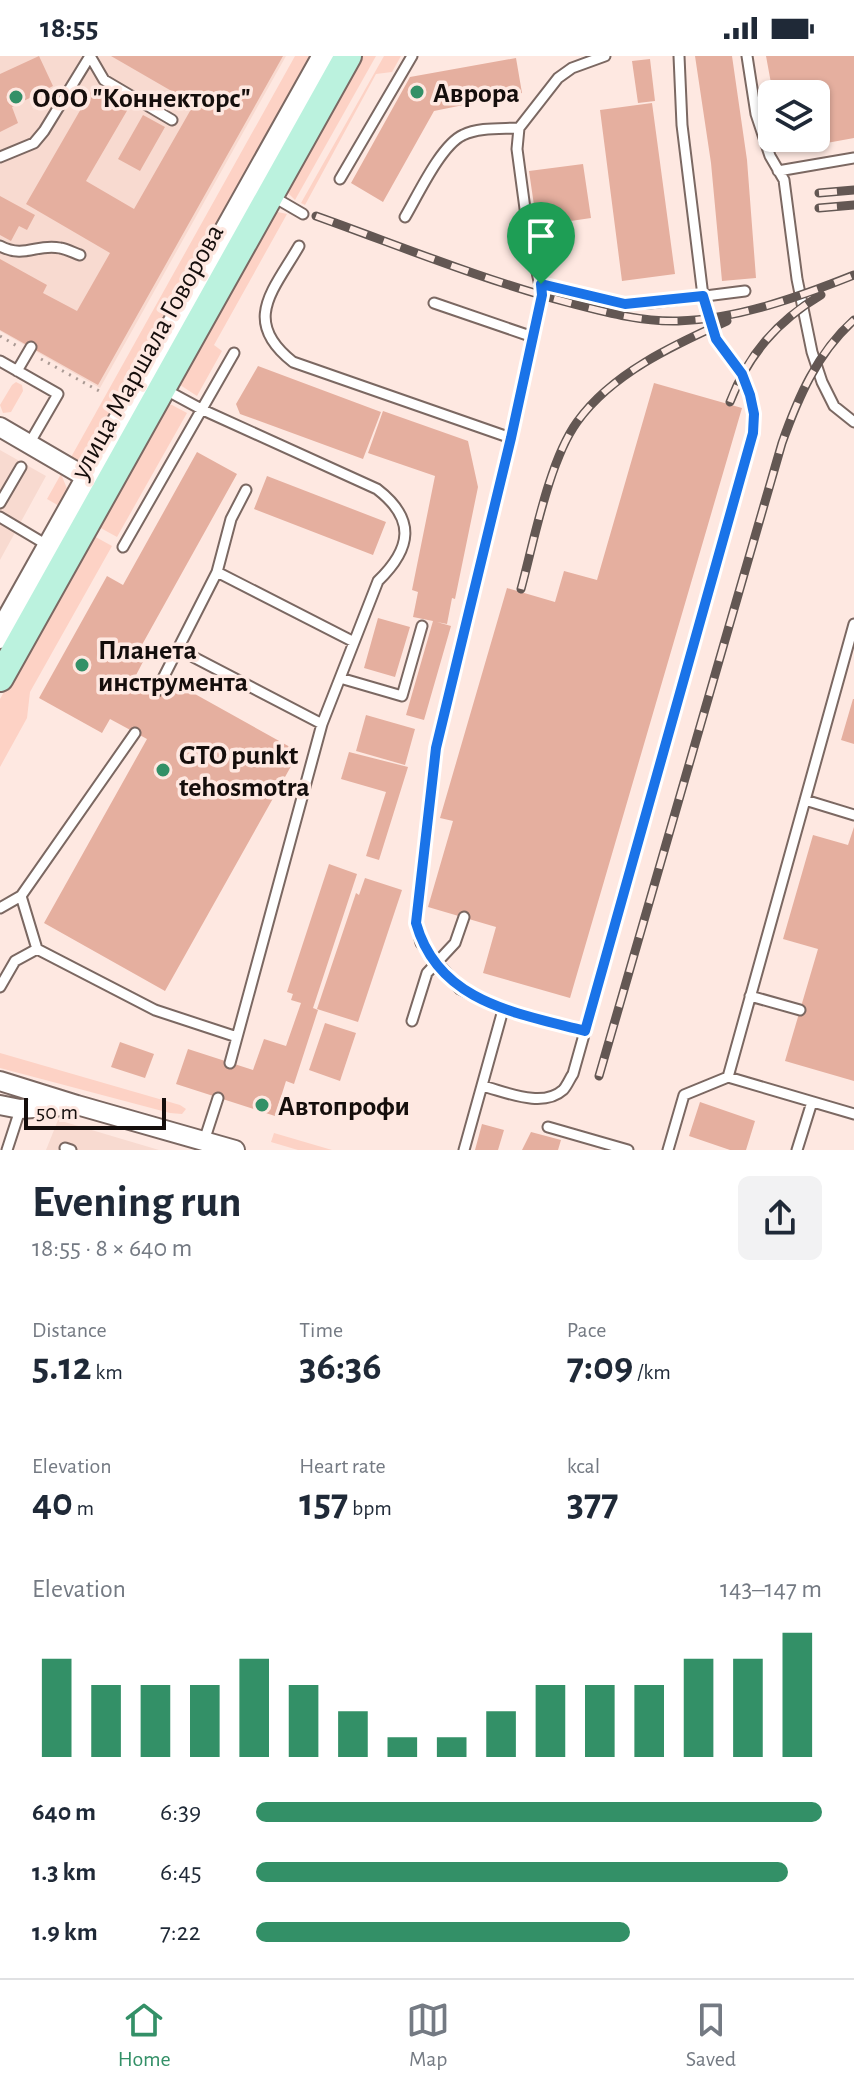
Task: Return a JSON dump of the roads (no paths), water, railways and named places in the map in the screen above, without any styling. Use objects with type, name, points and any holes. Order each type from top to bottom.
[{"type":"main road","name":"улица Маршала Говорова","points":[[0,678],[97,484],[261,190],[348,56]]},
{"type":"street","name":"улица Маршала Говорова","points":[[261,190],[325,56]]},
{"type":"street","points":[[0,427],[97,484]]},
{"type":"street","name":"улица Маршала Говорова","points":[[0,636],[50,547],[97,484]]},
{"type":"street","points":[[0,1081],[235,1150]]},
{"type":"street","points":[[0,1105],[20,1109],[77,1105]]},
{"type":"lane","points":[[0,157],[34,143],[90,56],[104,80],[172,120]]},
{"type":"lane","points":[[340,179],[412,56]]},
{"type":"lane","points":[[585,1031],[503,1010],[460,989],[421,943],[416,923],[436,748],[542,295],[528,231],[517,149],[519,128],[558,78],[572,68],[605,56]]},
{"type":"lane","points":[[482,1086],[531,1098],[549,1097],[562,1091],[573,1074],[753,433],[754,414],[750,395],[742,374],[716,339],[703,296],[682,125],[679,56]]},
{"type":"lane","points":[[747,56],[756,114],[770,156],[784,180],[797,279],[812,352],[834,406],[854,422]]},
{"type":"lane","points":[[405,217],[452,142],[465,134],[482,130],[519,128]]},
{"type":"lane","points":[[778,171],[854,158]]},
{"type":"lane","points":[[261,190],[303,214]]},
{"type":"lane","points":[[0,246],[11,252],[58,247],[80,255]]},
{"type":"lane","points":[[299,246],[268,300],[264,318],[267,335],[277,349],[293,362],[511,438]]},
{"type":"lane","points":[[541,284],[625,304],[745,291]]},
{"type":"lane","points":[[434,303],[533,337]]},
{"type":"lane","points":[[17,371],[29,349]]},
{"type":"lane","points":[[123,547],[234,353]]},
{"type":"lane","points":[[0,361],[58,394],[29,444]]},
{"type":"lane","points":[[154,382],[203,410],[377,489],[395,503],[406,524],[404,545],[394,565],[378,581],[322,724],[230,1063]]},
{"type":"lane","points":[[0,503],[21,467]]},
{"type":"lane","points":[[156,692],[217,572],[231,519],[246,490]]},
{"type":"lane","points":[[0,517],[50,547]]},
{"type":"lane","points":[[217,572],[354,642]]},
{"type":"lane","points":[[728,1077],[854,624]]},
{"type":"lane","points":[[340,678],[402,696],[422,626]]},
{"type":"lane","points":[[178,649],[322,724]]},
{"type":"lane","points":[[0,908],[21,896],[135,733]]},
{"type":"lane","points":[[805,800],[854,815]]},
{"type":"lane","points":[[21,896],[37,949],[155,1010],[237,1037]]},
{"type":"lane","points":[[412,1021],[427,973],[455,943],[464,917]]},
{"type":"lane","points":[[0,987],[15,961],[37,949]]},
{"type":"lane","points":[[750,996],[800,1010]]},
{"type":"lane","points":[[464,1150],[503,1010]]},
{"type":"lane","points":[[668,1150],[684,1095],[728,1077],[854,1114]]},
{"type":"lane","points":[[7,1150],[26,1089]]},
{"type":"lane","points":[[204,1141],[218,1098]]},
{"type":"lane","points":[[797,1150],[812,1102]]},
{"type":"lane","points":[[548,1127],[628,1150]]},
{"type":"railway","points":[[819,193],[854,190]]},
{"type":"railway","points":[[819,208],[854,205]]},
{"type":"railway","points":[[316,216],[505,284],[596,310],[650,320],[701,319],[746,311],[790,299],[854,275]]},
{"type":"railway","points":[[730,402],[746,369],[766,341],[791,316],[821,295]]},
{"type":"railway","points":[[599,1076],[782,443],[810,377],[829,347],[854,320]]},
{"type":"railway","points":[[521,589],[550,479],[577,422],[608,389],[645,362],[727,321]]},
{"type":"place","name":"Аврора","points":[[417,92]]},
{"type":"place","name":"ООО \"Коннекторс\"","points":[[16,97]]},
{"type":"place","name":"Планета инструмента","points":[[82,665]]},
{"type":"place","name":"GTO punkt tehosmotra","points":[[163,770]]},
{"type":"place","name":"Автопрофи","points":[[262,1105]]}]
